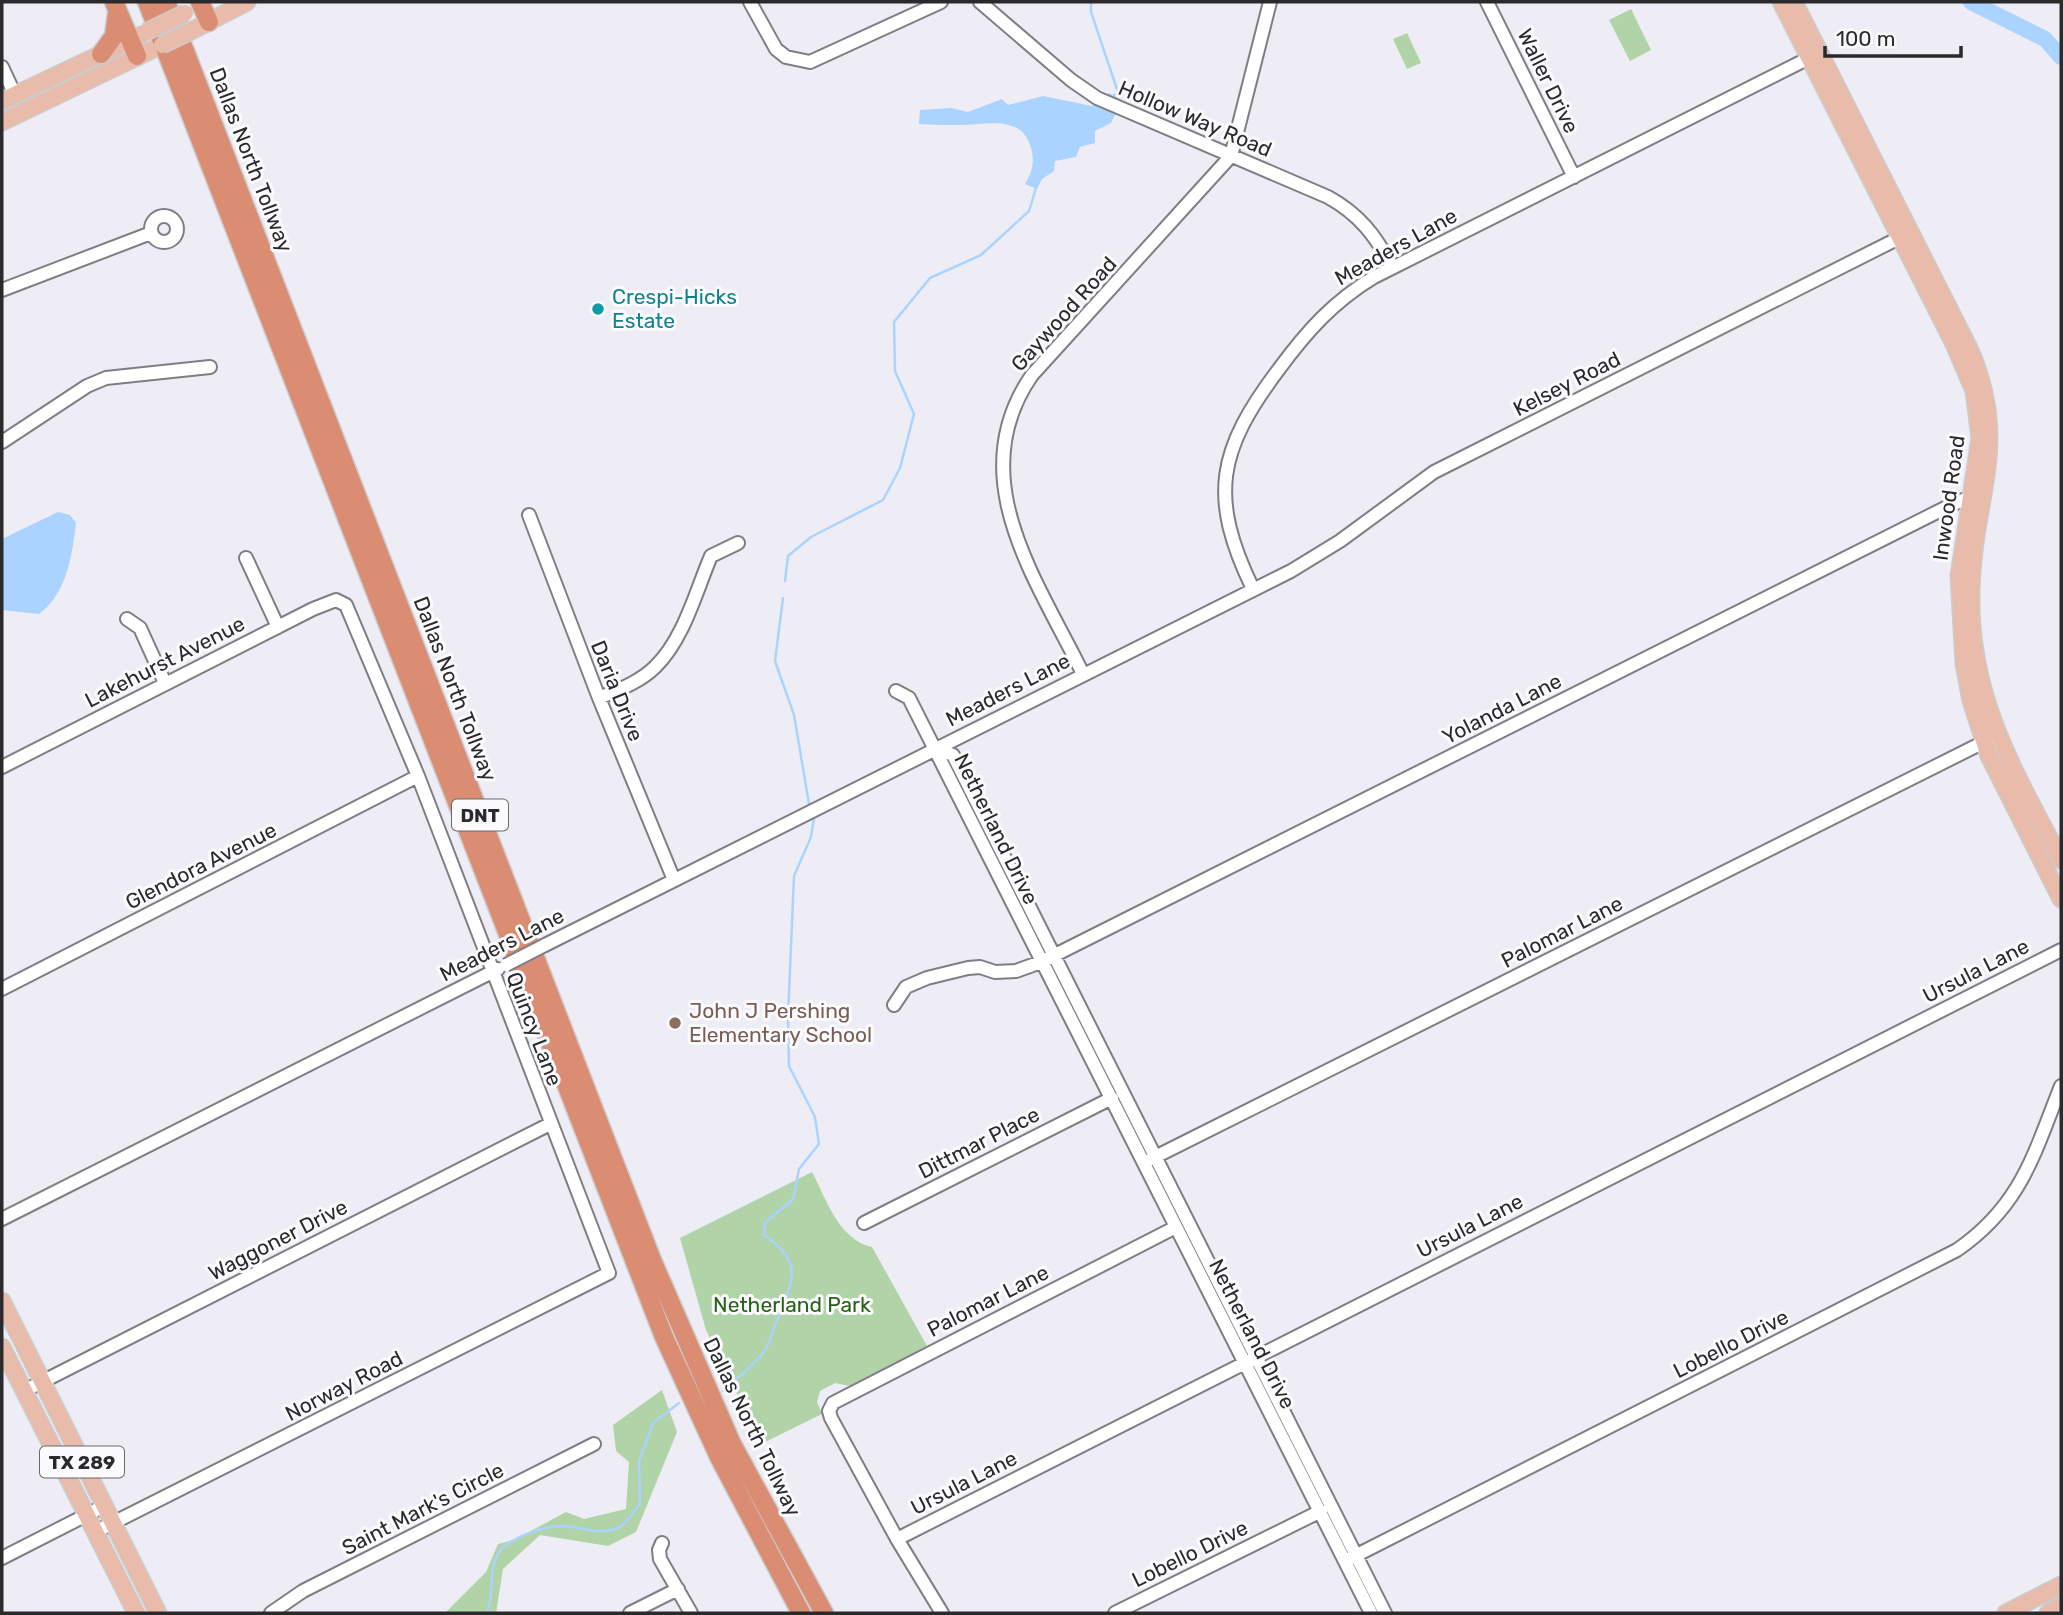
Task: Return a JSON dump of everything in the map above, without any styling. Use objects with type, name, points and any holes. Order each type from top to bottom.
[{"type":"highway","name":"Dallas North Tollway","points":[[147,2],[664,1337],[719,1457],[801,1613]]},
{"type":"highway","name":"Dallas North Tollway","points":[[166,2],[657,1272],[732,1444],[824,1613]]},
{"type":"highway","points":[[203,3],[209,22]]},
{"type":"highway","points":[[115,4],[139,48]]},
{"type":"highway","points":[[101,54],[114,36],[115,4]]},
{"type":"main road","points":[[23,111],[8,98],[101,54],[139,48],[191,31],[247,2]]},
{"type":"main road","name":"Inwood Road","points":[[1782,2],[1815,56],[1971,367],[1980,438],[1977,500],[1959,576],[1966,621],[1968,689],[2061,899]]},
{"type":"main road","name":"Inwood Road","points":[[1794,2],[1815,56]]},
{"type":"main road","points":[[2,122],[139,48],[146,32],[203,3]]},
{"type":"main road","name":"Inwood Road","points":[[1990,739],[2061,860]]},
{"type":"main road","name":"TX 289","points":[[2,1301],[158,1613]]},
{"type":"main road","name":"TX 289","points":[[2,1347],[136,1613]]},
{"type":"main road","points":[[2006,1613],[2061,1585]]},
{"type":"main road","points":[[2048,1613],[2061,1606]]},
{"type":"street","points":[[750,2],[776,49],[798,62],[821,59],[941,2]]},
{"type":"street","name":"Hollow Way Road","points":[[980,2],[1071,80],[1097,98],[1328,197],[1352,211],[1376,237],[1392,267]]},
{"type":"street","name":"Gaywood Road","points":[[1083,674],[1017,540],[1008,514],[1003,492],[1003,468],[1010,423],[1019,398],[1032,375],[1231,156],[1270,2]]},
{"type":"street","name":"Waller Drive","points":[[1488,2],[1574,177]]},
{"type":"street","name":"Meaders Lane","points":[[2,1219],[1253,589],[1232,544],[1226,513],[1226,475],[1236,436],[1262,391],[1318,318],[1350,291],[1392,267],[1815,56]]},
{"type":"street","points":[[2,67],[8,98]]},
{"type":"street","points":[[2,290],[151,233]]},
{"type":"street","name":"Kelsey Road","points":[[1253,589],[1340,541],[1434,472],[1905,234]]},
{"type":"street","points":[[2,442],[87,386],[106,378],[210,367]]},
{"type":"street","name":"Yolanda Lane","points":[[894,1005],[906,987],[927,978],[980,967],[995,972],[1016,971],[1041,962],[1951,505],[1977,500]]},
{"type":"street","name":"Daria Drive","points":[[529,515],[599,698],[674,880]]},
{"type":"street","points":[[599,698],[632,684],[657,665],[677,637],[711,555],[738,542]]},
{"type":"street","points":[[246,558],[278,627]]},
{"type":"street","name":"Lakehurst Avenue","points":[[2,767],[278,627],[336,600],[346,605]]},
{"type":"street","name":"Quincy Lane","points":[[346,605],[418,776],[491,972],[609,1273]]},
{"type":"street","points":[[127,619],[140,628],[165,683]]},
{"type":"street","points":[[896,691],[909,698],[935,748]]},
{"type":"street","name":"Palomar Lane","points":[[1150,1160],[1990,739]]},
{"type":"street","name":"Netherland Drive","points":[[935,748],[953,755],[1053,955],[1150,1160],[1351,1558],[1371,1613]]},
{"type":"street","name":"Netherland Drive","points":[[935,748],[1041,962],[1112,1098],[1150,1160],[1176,1227],[1200,1259]]},
{"type":"street","name":"Glendora Avenue","points":[[2,989],[418,776]]},
{"type":"street","name":"Ursula Lane","points":[[897,1539],[1250,1358],[2061,950]]},
{"type":"street","name":"Lobello Drive","points":[[1351,1558],[1957,1250],[1990,1225],[2011,1200],[2027,1171],[2061,1086]]},
{"type":"street","name":"Dittmar Place","points":[[864,1223],[1112,1098]]},
{"type":"street","name":"Waggoner Drive","points":[[23,1391],[550,1124]]},
{"type":"street","name":"Palomar Lane","points":[[897,1539],[831,1418],[829,1411],[838,1397],[1176,1227]]},
{"type":"street","name":"Norway Road","points":[[96,1532],[609,1273]]},
{"type":"street","points":[[2,1347],[20,1337]]},
{"type":"street","name":"Saint Mark's Circle","points":[[271,1613],[303,1591],[594,1444]]},
{"type":"street","name":"Netherland Drive","points":[[1300,1458],[1321,1511],[1385,1613]]},
{"type":"street","points":[[2,1558],[104,1506]]},
{"type":"street","name":"Lobello Drive","points":[[1115,1613],[1321,1511]]},
{"type":"street","points":[[897,1539],[942,1613]]},
{"type":"street","points":[[662,1543],[659,1550],[660,1559],[691,1613]]},
{"type":"street","points":[[630,1613],[678,1589]]},
{"type":"green space","points":[[1631,9],[1651,50],[1630,61],[1609,20]]},
{"type":"green space","points":[[1407,33],[1421,63],[1407,69],[1393,39]]},
{"type":"green space","name":"Netherland Park","points":[[812,1172],[842,1227],[860,1243],[872,1247],[927,1346],[850,1386],[835,1383],[820,1391],[817,1402],[822,1414],[761,1444],[706,1330],[680,1238]]},
{"type":"green space","points":[[662,1390],[677,1432],[636,1532],[608,1546],[540,1535],[503,1569],[496,1613],[445,1613],[486,1572],[498,1544],[514,1540],[566,1512],[584,1519],[626,1509],[629,1462],[616,1451],[613,1425]]},
{"type":"water","points":[[1109,93],[1122,100],[1111,123],[1095,131],[1095,143],[1080,147],[1076,157],[1055,161],[1054,171],[1042,179],[1037,189],[1025,184],[1033,158],[1027,137],[1020,130],[993,123],[919,124],[920,110],[951,108],[968,112],[1002,99],[1008,105],[1043,96],[1092,106]]},
{"type":"water","points":[[58,512],[70,515],[76,523],[67,573],[56,596],[39,614],[2,610],[2,539]]},
{"type":"waterway","points":[[1091,2],[1091,12],[1118,92],[1112,97]]},
{"type":"waterway","points":[[1971,2],[2045,39],[2061,57]]},
{"type":"waterway","points":[[785,581],[788,556],[811,537],[883,500],[900,468],[914,414],[895,371],[894,322],[930,278],[981,255],[1029,211],[1036,188]]},
{"type":"waterway","points":[[783,598],[775,661],[794,715],[809,804]]},
{"type":"waterway","points":[[723,1391],[759,1358],[770,1341],[788,1292],[792,1272],[785,1253],[764,1235],[765,1223],[793,1199],[799,1169],[819,1144],[815,1117],[789,1066],[788,1016],[794,876],[811,837],[814,818]]},
{"type":"waterway","points":[[486,1613],[493,1566],[500,1551],[511,1542],[537,1530],[568,1526],[603,1531],[618,1528],[627,1520],[640,1504],[639,1462],[653,1423],[679,1403]]},
{"type":"place","name":"Crespi-Hicks Estate","points":[[598,309]]},
{"type":"place","name":"John J Pershing Elementary School","points":[[675,1023]]}]
